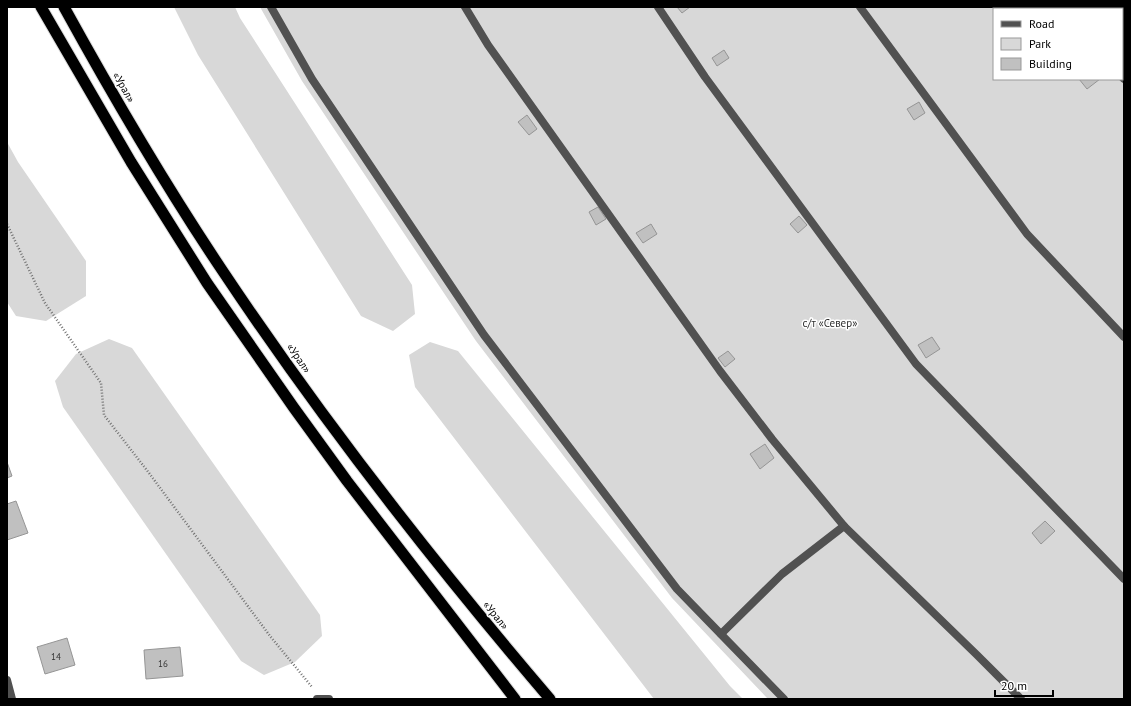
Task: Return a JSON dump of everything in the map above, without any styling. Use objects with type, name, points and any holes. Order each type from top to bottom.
[{"type":"highway","points":[[41,7],[127,156],[207,282],[294,408],[347,481],[515,699]]},
{"type":"highway","name":"«Урал»","points":[[64,7],[113,94],[181,206],[221,269],[264,331],[353,456],[401,518],[502,644],[550,699]]},
{"type":"street","points":[[270,7],[312,79],[484,335],[678,589],[784,699]]},
{"type":"street","points":[[465,7],[488,45],[720,371],[772,439],[844,526],[978,655],[1021,699]]},
{"type":"street","points":[[658,7],[705,77],[916,364],[1124,580]]},
{"type":"street","points":[[860,7],[1027,234],[1124,337]]},
{"type":"street","points":[[721,634],[782,574],[844,526]]},
{"type":"street","points":[[7,680],[12,699]]},
{"type":"street","points":[[317,699],[328,699]]},
{"type":"path","points":[[7,224],[45,303],[102,383],[104,415],[154,479],[270,636],[322,699]]},
{"type":"green space","points":[[174,7],[235,7],[240,18],[412,285],[415,314],[393,331],[361,316],[198,55]]},
{"type":"green space","name":"с/т «Север»","points":[[260,7],[1124,7],[1124,699],[768,699],[672,598],[476,341],[302,81]]},
{"type":"green space","points":[[7,142],[18,162],[86,261],[86,296],[46,321],[16,316],[7,302]]},
{"type":"green space","points":[[109,339],[132,348],[320,615],[322,636],[295,662],[264,675],[241,661],[63,407],[55,381],[76,354]]},
{"type":"green space","points":[[430,342],[458,351],[730,686],[743,699],[654,699],[415,387],[409,355]]},
{"type":"building","points":[[677,7],[690,7],[682,13]]},
{"type":"building","points":[[724,50],[729,58],[717,66],[712,58]]},
{"type":"building","points":[[1080,80],[1099,80],[1087,89]]},
{"type":"building","points":[[919,102],[925,113],[914,120],[907,109]]},
{"type":"building","points":[[527,115],[537,129],[529,135],[518,122]]},
{"type":"building","points":[[598,207],[606,219],[596,225],[589,212]]},
{"type":"building","points":[[799,216],[807,225],[798,233],[790,224]]},
{"type":"building","points":[[651,224],[657,234],[643,243],[636,233]]},
{"type":"building","points":[[932,337],[940,349],[926,358],[918,345]]},
{"type":"building","points":[[728,351],[735,359],[725,367],[718,358]]},
{"type":"building","points":[[765,444],[774,458],[760,469],[750,454]]},
{"type":"building","points":[[7,462],[12,476],[7,478]]},
{"type":"building","points":[[16,501],[28,533],[7,540],[7,504]]},
{"type":"building","points":[[1045,521],[1055,531],[1041,544],[1032,533]]},
{"type":"building","points":[[67,638],[75,665],[45,674],[37,647]]},
{"type":"building","points":[[180,647],[183,676],[146,679],[144,650]]}]
